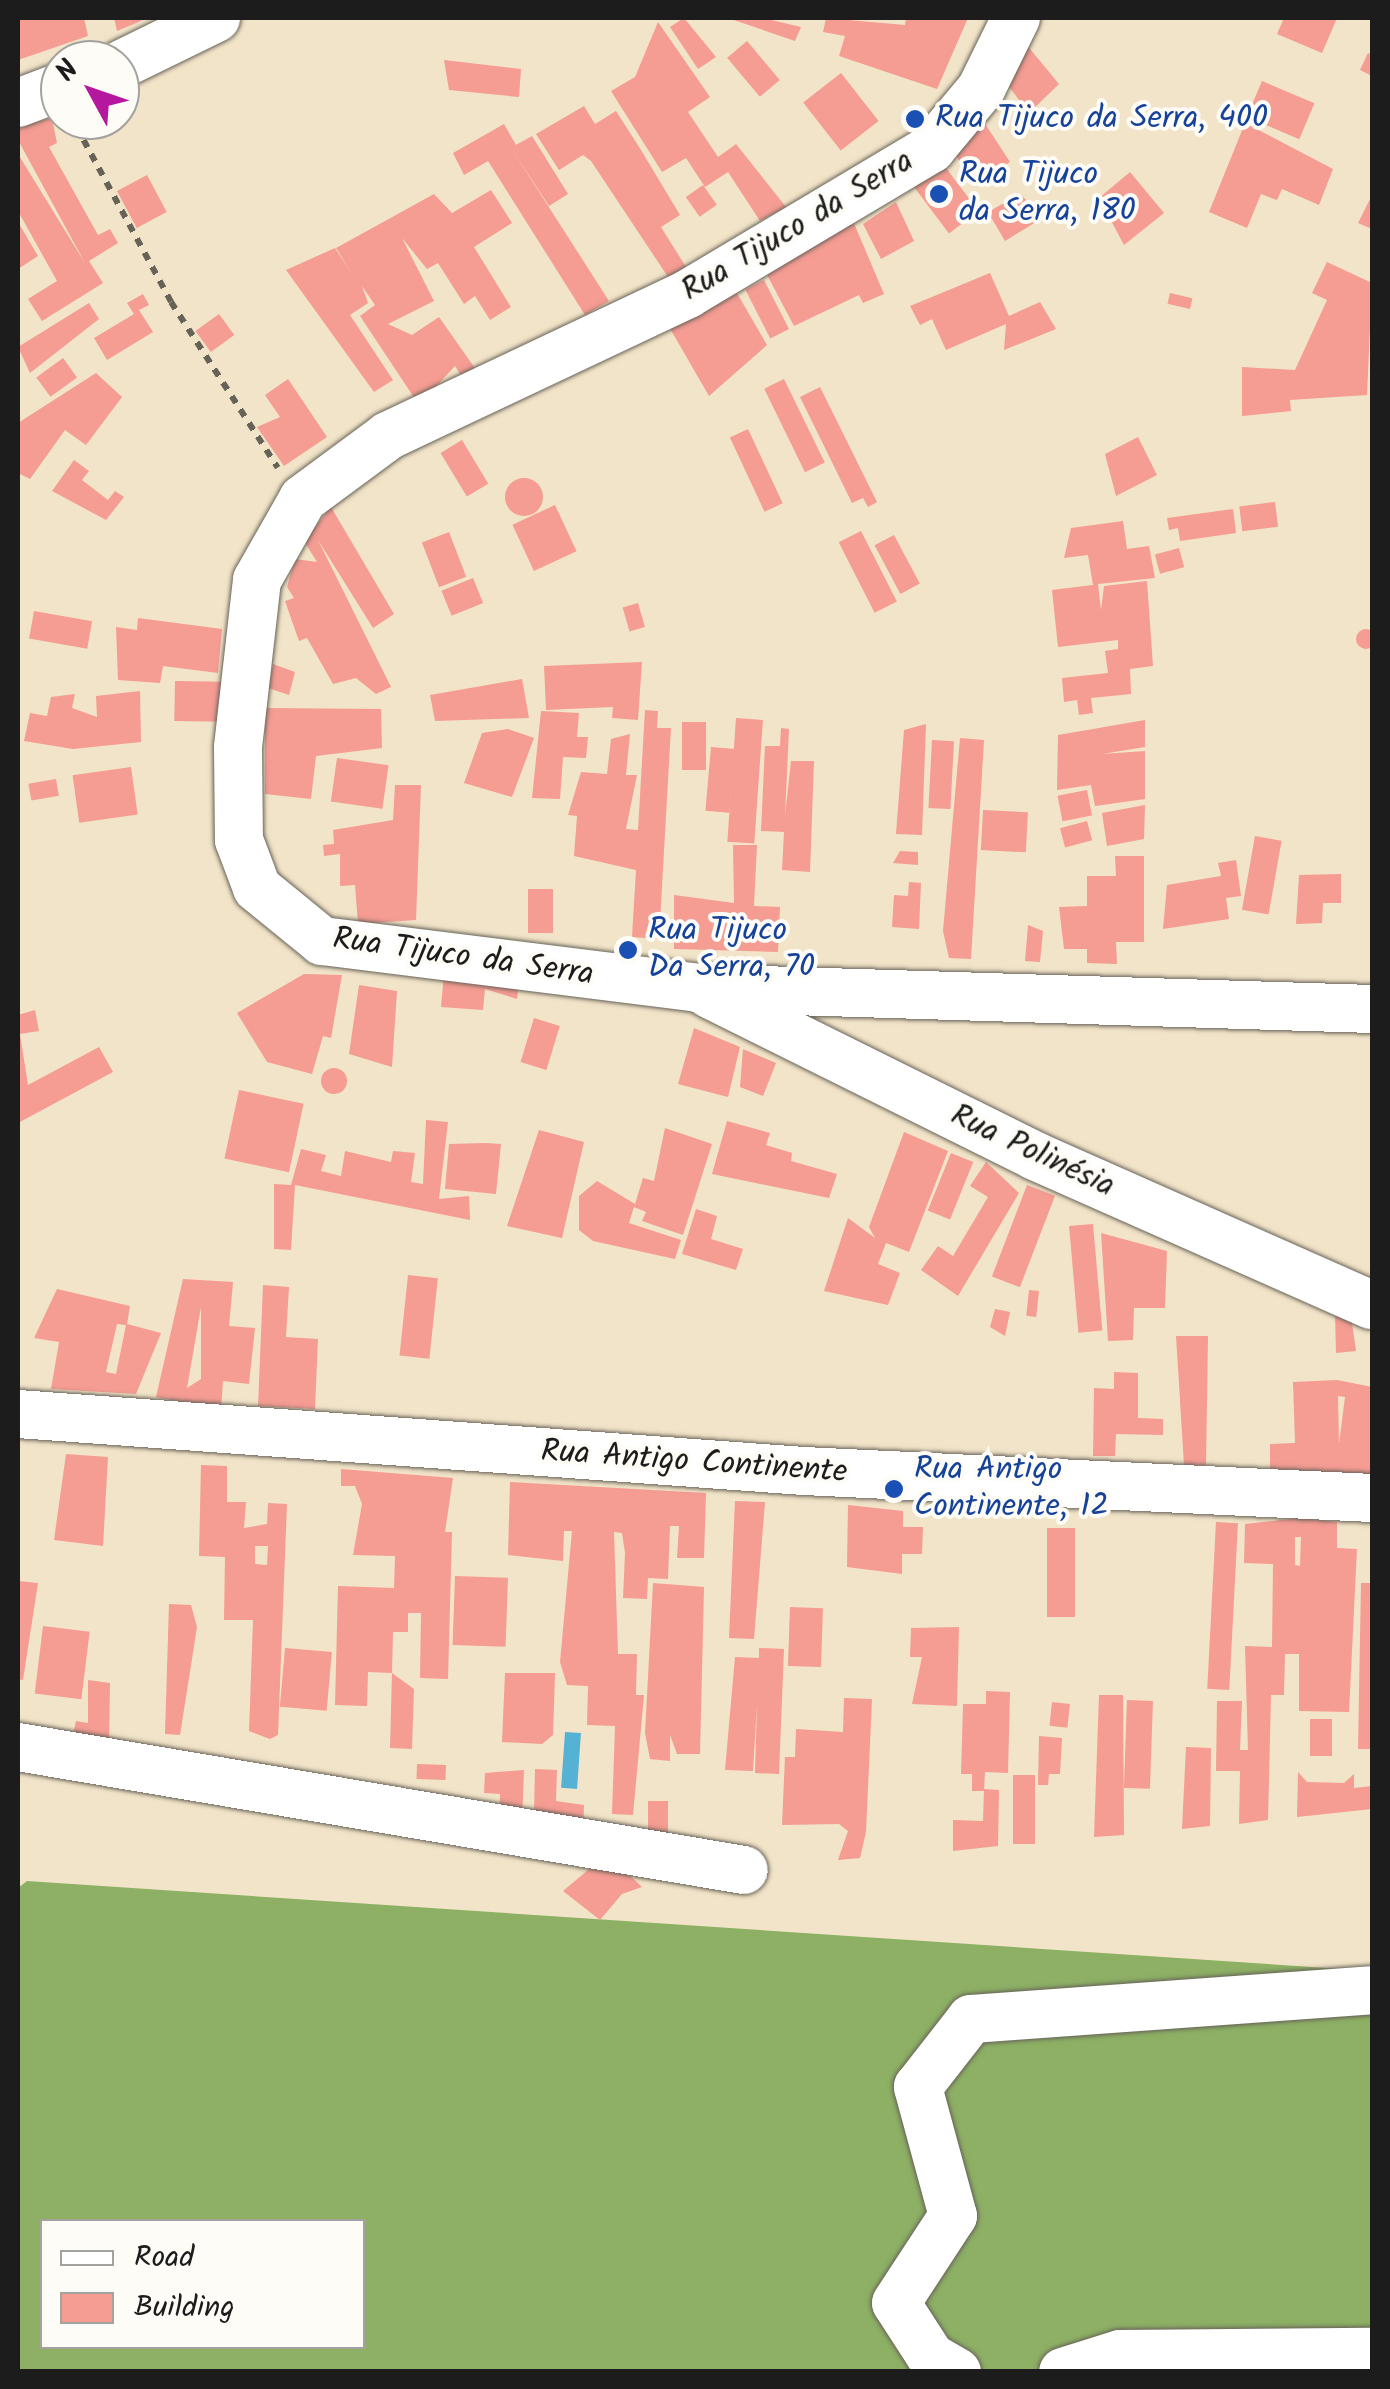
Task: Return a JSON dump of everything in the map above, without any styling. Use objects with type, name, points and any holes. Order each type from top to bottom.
[{"type":"street","points":[[140,56],[216,18]]},
{"type":"street","name":"Rua Tijuco da Serra","points":[[1016,18],[982,89],[931,150],[688,294],[388,436],[302,499],[257,580],[238,748],[239,840],[257,888],[322,941],[698,988],[1372,1009]]},
{"type":"street","name":"Rua Polinésia","points":[[698,988],[1035,1156],[1372,1305]]},
{"type":"street","name":"Rua Antigo Continente","points":[[18,1414],[804,1471],[1372,1498]]},
{"type":"street","points":[[18,1748],[744,1870]]},
{"type":"street","points":[[957,2372],[931,2358],[896,2303],[953,2216],[918,2087],[971,2019],[1372,1990]]},
{"type":"street","points":[[1063,2372],[1120,2354],[1372,2352]]},
{"type":"path","points":[[85,140],[172,302],[302,499]]},
{"type":"green space","points":[[27,1881],[1372,1971],[1372,2371],[18,2371],[18,1888]]},
{"type":"water","points":[[565,1732],[581,1733],[577,1789],[561,1788]]},
{"type":"building","points":[[18,18],[84,18],[88,36],[76,40],[40,40],[40,52],[18,60]]},
{"type":"building","points":[[114,18],[141,18],[141,21],[117,31]]},
{"type":"building","points":[[684,18],[716,57],[698,69],[670,27]]},
{"type":"building","points":[[728,18],[763,18],[801,27],[795,41]]},
{"type":"building","points":[[826,18],[905,25],[906,18],[968,18],[937,89],[839,56],[845,36],[823,32]]},
{"type":"building","points":[[1284,18],[1337,18],[1322,53],[1277,34]]},
{"type":"building","points":[[658,22],[710,97],[688,112],[718,157],[736,144],[786,207],[760,221],[728,172],[705,187],[686,158],[662,172],[611,91],[635,77]]},
{"type":"building","points":[[1021,38],[1059,84],[1029,113],[1003,79]]},
{"type":"building","points":[[747,41],[780,80],[760,97],[727,58]]},
{"type":"building","points":[[1368,53],[1372,55],[1372,76],[1360,70]]},
{"type":"building","points":[[444,60],[521,69],[519,97],[449,90]]},
{"type":"building","points":[[841,73],[879,121],[841,151],[803,103]]},
{"type":"building","points":[[1262,81],[1314,103],[1299,139],[1247,117]]},
{"type":"building","points":[[584,106],[595,124],[616,111],[641,150],[680,215],[661,227],[686,267],[668,277],[591,161],[583,155],[559,170],[536,134]]},
{"type":"building","points":[[980,116],[1010,162],[972,184],[952,148]]},
{"type":"building","points":[[40,121],[40,140],[56,140],[49,147],[98,235],[110,229],[118,243],[89,261],[103,283],[42,321],[28,299],[57,281],[18,211],[18,154],[85,263],[18,140],[18,126]]},
{"type":"building","points":[[1245,123],[1333,169],[1319,205],[1282,189],[1277,200],[1261,194],[1247,228],[1209,212]]},
{"type":"building","points":[[504,124],[516,145],[532,136],[568,194],[549,206],[511,148],[609,301],[585,315],[488,161],[464,175],[453,153]]},
{"type":"building","points":[[940,160],[979,211],[949,233],[910,182]]},
{"type":"building","points":[[1130,172],[1164,213],[1124,245],[1099,198]]},
{"type":"building","points":[[147,175],[167,212],[137,228],[117,191]]},
{"type":"building","points":[[703,185],[717,205],[700,217],[686,197]]},
{"type":"building","points":[[491,190],[512,223],[474,247],[511,307],[490,320],[475,296],[464,304],[438,263],[427,269],[402,238],[434,301],[388,324],[412,335],[439,317],[479,374],[466,383],[455,366],[419,405],[360,316],[375,305],[362,286],[368,303],[350,315],[393,380],[374,392],[286,270],[335,248],[352,274],[336,248],[434,194],[452,213]]},
{"type":"building","points":[[1020,194],[1044,217],[1005,241],[988,212]]},
{"type":"building","points":[[1372,195],[1372,229],[1358,223]]},
{"type":"building","points":[[896,202],[914,241],[881,259],[863,224]]},
{"type":"building","points":[[853,221],[884,294],[863,303],[859,295],[794,326],[765,271]]},
{"type":"building","points":[[18,222],[38,256],[18,269]]},
{"type":"building","points":[[1327,262],[1372,283],[1367,395],[1290,400],[1291,411],[1242,416],[1242,367],[1295,370],[1327,300],[1312,293]]},
{"type":"building","points":[[990,273],[1009,316],[1040,302],[1056,329],[1004,350],[1006,324],[946,350],[932,319],[920,325],[910,306]]},
{"type":"building","points":[[764,280],[789,329],[770,339],[745,290]]},
{"type":"building","points":[[734,288],[767,345],[709,396],[668,325]]},
{"type":"building","points":[[1170,293],[1192,298],[1190,309],[1168,304]]},
{"type":"building","points":[[143,294],[149,305],[139,310],[153,332],[107,360],[94,338],[134,314],[127,303]]},
{"type":"building","points":[[89,303],[99,319],[30,373],[18,347]]},
{"type":"building","points":[[219,314],[234,335],[211,352],[196,331]]},
{"type":"building","points":[[63,358],[77,377],[50,397],[36,377]]},
{"type":"building","points":[[96,373],[122,397],[86,445],[65,430],[30,479],[18,473],[18,423]]},
{"type":"building","points":[[288,379],[327,437],[284,466],[257,427],[280,417],[265,395]]},
{"type":"building","points":[[784,379],[825,463],[805,472],[764,389]]},
{"type":"building","points":[[820,387],[877,502],[868,507],[863,498],[852,503],[800,397]]},
{"type":"building","points":[[748,429],[783,503],[765,512],[730,437]]},
{"type":"building","points":[[1138,437],[1157,475],[1116,496],[1105,454]]},
{"type":"building","points":[[462,440],[488,484],[467,497],[441,453]]},
{"type":"building","points":[[74,460],[89,471],[82,480],[108,500],[115,491],[124,497],[106,520],[52,491]]},
{"type":"building","points":[[524,478],[538,483],[543,497],[538,511],[524,516],[510,511],[505,497],[510,483]]},
{"type":"building","points":[[1275,502],[1278,527],[1242,531],[1239,506]]},
{"type":"building","points":[[555,505],[577,551],[534,571],[512,525]]},
{"type":"building","points":[[331,507],[394,614],[373,628],[318,540],[391,687],[376,694],[356,678],[333,684],[307,638],[299,641],[285,601],[294,598],[287,587],[295,559],[317,562],[304,541]]},
{"type":"building","points":[[1233,509],[1236,533],[1180,541],[1178,528],[1169,530],[1167,518]]},
{"type":"building","points":[[1123,521],[1127,549],[1149,546],[1155,578],[1098,584],[1101,610],[1104,586],[1147,581],[1153,666],[1130,669],[1131,694],[1091,698],[1093,713],[1079,715],[1077,700],[1064,702],[1062,678],[1108,673],[1105,651],[1118,649],[1118,640],[1058,647],[1052,590],[1093,585],[1088,555],[1064,558],[1071,528]]},
{"type":"building","points":[[861,531],[897,601],[875,613],[839,542]]},
{"type":"building","points":[[449,532],[466,577],[439,587],[422,542]]},
{"type":"building","points":[[894,535],[920,584],[900,594],[875,545]]},
{"type":"building","points":[[1179,548],[1184,567],[1160,574],[1155,554]]},
{"type":"building","points":[[473,578],[483,603],[452,616],[441,591]]},
{"type":"building","points":[[638,603],[645,627],[630,631],[623,607]]},
{"type":"building","points":[[34,611],[92,621],[87,649],[29,639]]},
{"type":"building","points":[[138,618],[222,629],[218,673],[163,666],[160,683],[118,680],[116,627],[137,630]]},
{"type":"building","points":[[1366,629],[1376,639],[1366,649],[1356,639]]},
{"type":"building","points":[[642,662],[638,720],[612,718],[613,707],[546,710],[544,666]]},
{"type":"building","points":[[273,664],[295,672],[289,695],[268,688]]},
{"type":"building","points":[[522,679],[529,718],[435,721],[430,695]]},
{"type":"building","points":[[175,681],[223,682],[222,722],[174,721]]},
{"type":"building","points":[[140,691],[141,742],[73,749],[24,741],[30,713],[47,716],[51,697],[75,694],[72,708],[97,717],[96,696]]},
{"type":"building","points":[[265,708],[381,709],[382,748],[316,756],[311,799],[265,794]]},
{"type":"building","points":[[645,710],[658,711],[657,728],[671,728],[659,939],[632,937],[636,870],[574,856],[577,816],[568,815],[581,772],[607,774],[611,739],[630,734],[626,775],[637,775],[626,829],[638,830]]},
{"type":"building","points":[[541,711],[579,713],[577,737],[588,737],[586,758],[563,757],[560,799],[532,798]]},
{"type":"building","points":[[736,718],[763,720],[754,844],[727,842]]},
{"type":"building","points":[[1145,720],[1145,747],[1102,754],[1145,751],[1145,799],[1095,806],[1091,785],[1057,790],[1058,735]]},
{"type":"building","points":[[682,722],[706,722],[706,770],[682,770]]},
{"type":"building","points":[[926,724],[922,835],[896,834],[904,730]]},
{"type":"building","points":[[781,728],[789,729],[785,816],[791,761],[814,761],[810,872],[782,870],[784,832],[761,831],[765,746],[780,746]]},
{"type":"building","points":[[508,729],[534,738],[512,797],[464,783],[482,733]]},
{"type":"building","points":[[960,738],[984,740],[971,959],[949,958],[943,931]]},
{"type":"building","points":[[932,740],[954,741],[950,809],[928,808]]},
{"type":"building","points":[[711,747],[735,749],[729,813],[705,811]]},
{"type":"building","points":[[337,758],[388,765],[382,809],[331,802]]},
{"type":"building","points":[[131,767],[138,815],[79,823],[73,775]]},
{"type":"building","points":[[56,779],[59,796],[31,801],[28,784]]},
{"type":"building","points":[[395,785],[421,785],[416,920],[358,924],[355,885],[340,886],[340,854],[324,856],[323,845],[334,844],[333,830],[393,820]]},
{"type":"building","points":[[1087,790],[1092,816],[1063,821],[1058,796]]},
{"type":"building","points":[[1145,805],[1144,839],[1107,846],[1102,813]]},
{"type":"building","points":[[983,810],[1028,812],[1026,852],[981,850]]},
{"type":"building","points":[[1087,821],[1092,840],[1065,848],[1060,828]]},
{"type":"building","points":[[1255,836],[1282,841],[1269,915],[1242,910]]},
{"type":"building","points":[[733,845],[757,845],[754,906],[780,907],[778,952],[674,949],[674,895],[734,903]]},
{"type":"building","points":[[900,851],[918,852],[918,865],[893,863]]},
{"type":"building","points":[[1115,856],[1144,856],[1144,942],[1116,942],[1117,964],[1087,963],[1087,949],[1064,949],[1059,907],[1087,906],[1087,876],[1116,876]]},
{"type":"building","points":[[1236,860],[1241,896],[1226,898],[1229,919],[1163,929],[1167,885],[1221,876],[1218,863]]},
{"type":"building","points":[[1341,874],[1341,903],[1323,903],[1322,923],[1296,924],[1299,875]]},
{"type":"building","points":[[909,882],[921,883],[919,929],[892,927],[894,895],[908,896]]},
{"type":"building","points":[[528,889],[553,889],[553,933],[528,933]]},
{"type":"building","points":[[1028,925],[1043,931],[1040,962],[1025,961]]},
{"type":"building","points":[[444,973],[519,981],[517,999],[485,989],[483,1010],[441,1007]]},
{"type":"building","points":[[304,974],[342,975],[331,1038],[323,1036],[312,1074],[267,1062],[237,1013]]},
{"type":"building","points":[[359,985],[397,991],[392,1067],[349,1054]]},
{"type":"building","points":[[35,1010],[39,1031],[20,1034],[28,1085],[99,1047],[113,1072],[18,1123],[18,1015]]},
{"type":"building","points":[[534,1018],[560,1026],[546,1070],[521,1062]]},
{"type":"building","points":[[694,1028],[740,1047],[728,1097],[678,1084]]},
{"type":"building","points":[[743,1049],[776,1063],[763,1096],[740,1087]]},
{"type":"building","points":[[334,1068],[343,1072],[347,1081],[343,1090],[334,1094],[325,1090],[321,1081],[325,1072]]},
{"type":"building","points":[[239,1090],[304,1104],[289,1172],[224,1158]]},
{"type":"building","points":[[426,1120],[448,1122],[439,1199],[469,1196],[470,1220],[295,1185],[291,1250],[274,1249],[274,1184],[291,1185],[301,1149],[326,1155],[321,1171],[341,1176],[345,1151],[391,1162],[393,1151],[415,1153],[411,1182],[423,1184]]},
{"type":"building","points":[[727,1121],[770,1133],[766,1145],[792,1153],[791,1161],[837,1174],[829,1198],[712,1174]]},
{"type":"building","points":[[665,1128],[712,1144],[683,1235],[642,1221],[646,1212],[634,1207],[629,1223],[681,1240],[675,1259],[593,1241],[579,1230],[579,1196],[597,1181],[635,1204],[643,1178],[654,1181]]},
{"type":"building","points":[[539,1130],[584,1142],[562,1238],[507,1226]]},
{"type":"building","points":[[904,1132],[948,1151],[909,1252],[886,1243],[878,1264],[900,1273],[888,1305],[824,1291],[848,1218],[875,1238],[869,1227]]},
{"type":"building","points":[[449,1144],[501,1144],[496,1194],[445,1189]]},
{"type":"building","points":[[951,1153],[973,1162],[950,1219],[928,1210]]},
{"type":"building","points":[[986,1162],[1019,1193],[958,1296],[921,1270],[938,1246],[953,1256],[988,1197],[970,1186]]},
{"type":"building","points":[[1027,1185],[1055,1196],[1020,1287],[992,1276]]},
{"type":"building","points":[[696,1209],[717,1216],[711,1239],[743,1249],[736,1270],[682,1254]]},
{"type":"building","points":[[1093,1224],[1102,1331],[1078,1333],[1069,1226]]},
{"type":"building","points":[[1101,1233],[1167,1251],[1165,1308],[1134,1308],[1133,1340],[1108,1341]]},
{"type":"building","points":[[408,1275],[438,1278],[429,1359],[400,1356]]},
{"type":"building","points":[[183,1279],[233,1282],[229,1326],[255,1328],[249,1384],[223,1381],[221,1410],[156,1397]],"holes":[[[201,1307],[201,1379],[187,1388]]]},
{"type":"building","points":[[263,1285],[289,1287],[286,1337],[318,1339],[315,1409],[258,1406]]},
{"type":"building","points":[[57,1289],[130,1306],[127,1324],[161,1333],[136,1394],[51,1389],[59,1342],[34,1338]],"holes":[[[117,1324],[126,1325],[116,1374],[106,1372]]]},
{"type":"building","points":[[1029,1290],[1039,1291],[1036,1317],[1026,1316]]},
{"type":"building","points":[[995,1309],[1010,1312],[1005,1336],[990,1327]]},
{"type":"building","points":[[1335,1314],[1352,1323],[1356,1351],[1336,1353]]},
{"type":"building","points":[[1176,1336],[1208,1336],[1206,1465],[1184,1465]]},
{"type":"building","points":[[1114,1372],[1138,1373],[1138,1418],[1163,1419],[1163,1435],[1116,1434],[1115,1456],[1093,1456],[1094,1388],[1114,1389]]},
{"type":"building","points":[[1337,1380],[1372,1387],[1372,1477],[1270,1471],[1270,1444],[1295,1443],[1293,1382]],"holes":[[[1338,1396],[1345,1397],[1339,1444]]]},
{"type":"building","points":[[66,1454],[108,1457],[103,1546],[54,1540]]},
{"type":"building","points":[[201,1465],[227,1466],[227,1502],[246,1502],[244,1528],[267,1524],[268,1503],[287,1504],[278,1735],[270,1739],[249,1731],[253,1620],[224,1620],[225,1557],[199,1556]],"holes":[[[255,1546],[268,1546],[267,1565],[255,1564]]]},
{"type":"building","points":[[341,1469],[453,1478],[445,1532],[452,1532],[448,1679],[420,1678],[421,1613],[408,1613],[408,1632],[393,1632],[392,1673],[368,1672],[367,1706],[335,1705],[338,1586],[394,1588],[395,1556],[353,1555],[362,1504],[355,1486],[341,1486]]},
{"type":"building","points":[[510,1482],[706,1493],[704,1558],[677,1558],[679,1526],[670,1526],[668,1579],[648,1578],[647,1599],[623,1598],[625,1553],[622,1533],[614,1532],[618,1654],[637,1654],[636,1695],[644,1695],[633,1815],[612,1814],[615,1726],[587,1725],[588,1686],[567,1685],[560,1662],[572,1531],[564,1531],[563,1561],[508,1555]]},
{"type":"building","points":[[735,1501],[765,1502],[754,1639],[729,1638]]},
{"type":"building","points":[[848,1505],[903,1511],[903,1527],[923,1527],[922,1554],[902,1554],[902,1574],[847,1567]]},
{"type":"building","points":[[1301,1518],[1337,1522],[1337,1548],[1357,1549],[1349,1712],[1299,1711],[1299,1654],[1285,1654],[1284,1695],[1271,1695],[1268,1820],[1239,1824],[1240,1771],[1216,1771],[1217,1701],[1242,1701],[1240,1750],[1248,1750],[1245,1646],[1272,1647],[1273,1564],[1244,1563],[1245,1524]],"holes":[[[1295,1537],[1301,1537],[1300,1566],[1295,1565]]]},
{"type":"building","points":[[1216,1522],[1238,1523],[1229,1690],[1207,1689]]},
{"type":"building","points":[[1047,1528],[1075,1528],[1075,1617],[1047,1617]]},
{"type":"building","points":[[455,1576],[508,1578],[506,1647],[453,1645]]},
{"type":"building","points":[[18,1581],[38,1583],[23,1680],[18,1679]]},
{"type":"building","points":[[653,1583],[704,1587],[700,1754],[677,1754],[670,1735],[670,1761],[650,1759],[645,1733]]},
{"type":"building","points":[[1361,1583],[1372,1583],[1372,1749],[1358,1749]]},
{"type":"building","points":[[169,1604],[191,1605],[197,1627],[180,1735],[165,1734]]},
{"type":"building","points":[[790,1607],[823,1608],[821,1667],[788,1666]]},
{"type":"building","points":[[43,1626],[90,1632],[81,1699],[35,1693]]},
{"type":"building","points":[[959,1627],[957,1706],[912,1704],[922,1657],[910,1657],[911,1628]]},
{"type":"building","points":[[285,1648],[332,1652],[327,1711],[280,1707]]},
{"type":"building","points":[[759,1648],[784,1649],[779,1774],[755,1773],[757,1704],[753,1771],[725,1770],[735,1657],[759,1658]]},
{"type":"building","points":[[392,1673],[414,1689],[412,1749],[390,1748]]},
{"type":"building","points":[[505,1673],[555,1673],[553,1735],[542,1744],[502,1742]]},
{"type":"building","points":[[88,1680],[110,1683],[109,1745],[72,1739],[76,1721],[88,1723]]},
{"type":"building","points":[[986,1691],[1010,1692],[1008,1773],[985,1772],[984,1791],[972,1791],[972,1774],[961,1774],[963,1704],[986,1704]]},
{"type":"building","points":[[1099,1695],[1123,1695],[1124,1835],[1094,1837]]},
{"type":"building","points":[[844,1698],[872,1699],[866,1832],[860,1858],[838,1860],[848,1831],[839,1824],[782,1825],[785,1757],[795,1757],[796,1729],[843,1732]]},
{"type":"building","points":[[1127,1700],[1153,1701],[1150,1789],[1124,1788]]},
{"type":"building","points":[[1052,1702],[1070,1704],[1067,1728],[1049,1726]]},
{"type":"building","points":[[1310,1719],[1332,1719],[1332,1756],[1310,1756]]},
{"type":"building","points":[[1039,1736],[1062,1738],[1060,1774],[1049,1774],[1048,1785],[1038,1785]]},
{"type":"building","points":[[1186,1747],[1211,1748],[1210,1826],[1182,1829]]},
{"type":"building","points":[[417,1764],[446,1765],[445,1780],[416,1779]]},
{"type":"building","points":[[535,1769],[557,1770],[556,1801],[584,1805],[583,1833],[534,1813]]},
{"type":"building","points":[[524,1770],[522,1823],[499,1819],[500,1794],[484,1793],[485,1773]]},
{"type":"building","points":[[1298,1772],[1307,1782],[1344,1783],[1354,1774],[1354,1788],[1372,1786],[1372,1809],[1297,1817]]},
{"type":"building","points":[[1013,1775],[1035,1775],[1035,1844],[1013,1844]]},
{"type":"building","points":[[984,1789],[999,1790],[998,1846],[953,1851],[953,1820],[983,1821]]},
{"type":"building","points":[[648,1801],[668,1801],[668,1841],[648,1841]]},
{"type":"building","points":[[607,1854],[642,1887],[622,1894],[600,1920],[563,1891]]},
{"type":"place","name":"Rua Tijuco da Serra, 400","points":[[915,119]]},
{"type":"place","name":"Rua Tijuco da Serra, 180","points":[[939,194]]},
{"type":"place","name":"Rua Tijuco Da Serra, 70","points":[[628,950]]},
{"type":"place","name":"Rua Antigo Continente, 12","points":[[894,1489]]}]
